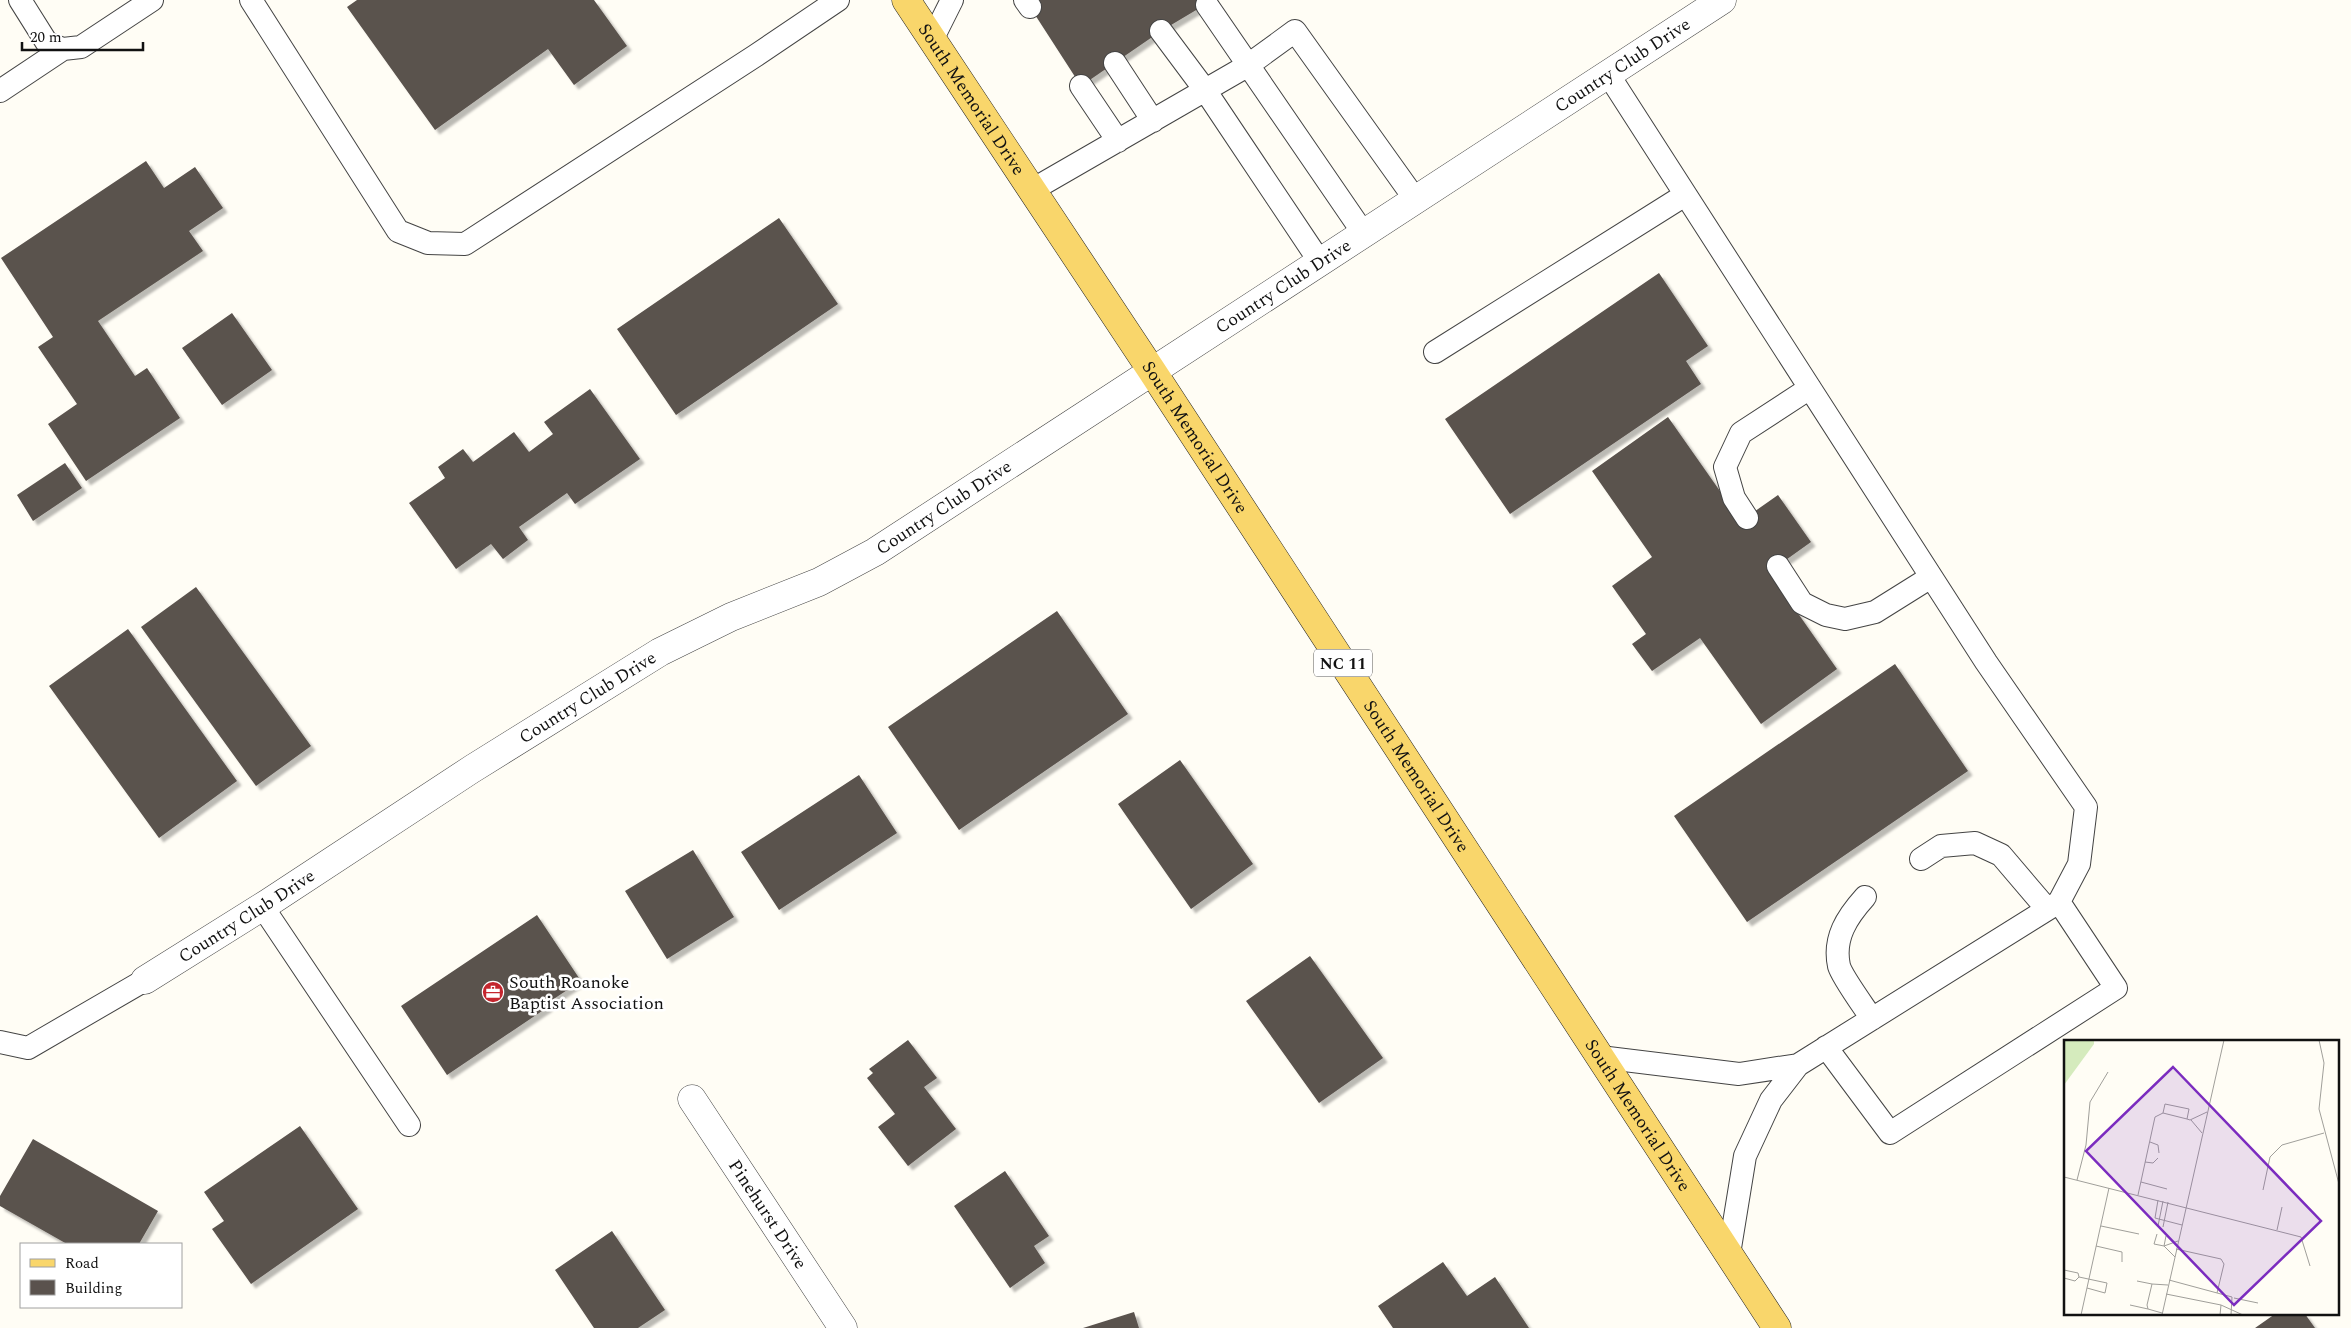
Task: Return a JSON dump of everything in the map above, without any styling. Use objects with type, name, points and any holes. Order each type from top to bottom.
[{"type":"main road","name":"South Memorial Drive","points":[[906,0],[1152,371],[1777,1328]]},
{"type":"street","name":"Country Club Drive","points":[[145,980],[472,769],[660,652],[731,616],[819,582],[875,552],[1722,0]]},
{"type":"street","name":"Pinehurst Drive","points":[[692,1099],[843,1328]]},
{"type":"lane","points":[[20,0],[47,43],[63,49],[81,47],[152,0]]},
{"type":"lane","points":[[251,0],[398,231],[428,243],[465,244],[838,0]]},
{"type":"lane","points":[[932,40],[952,0]]},
{"type":"lane","points":[[1207,5],[1247,66],[1364,234]]},
{"type":"lane","points":[[1161,31],[1205,90],[1320,262]]},
{"type":"lane","points":[[1032,190],[1247,66],[1295,31],[1415,199]]},
{"type":"lane","points":[[0,91],[63,49]]},
{"type":"lane","points":[[1115,63],[1154,121]]},
{"type":"lane","points":[[1608,74],[1986,662],[2086,807],[2079,864],[2053,906],[1798,1065],[1771,1100],[1744,1156],[1729,1254]]},
{"type":"lane","points":[[1081,86],[1118,141]]},
{"type":"lane","points":[[1435,352],[1685,194]]},
{"type":"lane","points":[[1746,518],[1734,498],[1725,467],[1741,433],[1810,388]]},
{"type":"lane","points":[[1778,566],[1802,603],[1826,615],[1845,619],[1876,612],[1932,577]]},
{"type":"lane","points":[[1826,1047],[1890,1133],[2116,988],[2053,906],[2001,855],[1975,843],[1941,846],[1920,859]]},
{"type":"lane","points":[[1865,897],[1850,912],[1840,932],[1840,967],[1872,1019]]},
{"type":"lane","points":[[262,906],[409,1126]]},
{"type":"lane","points":[[0,1042],[28,1048],[145,980]]},
{"type":"lane","points":[[1600,1057],[1739,1074],[1798,1065]]},
{"type":"building","points":[[357,0],[594,0],[627,46],[574,85],[548,49],[435,130],[347,7]]},
{"type":"building","points":[[1040,0],[1213,0],[1161,31],[1081,86],[1030,7]]},
{"type":"building","points":[[146,161],[164,188],[195,167],[223,208],[189,231],[203,251],[98,321],[135,376],[147,368],[180,418],[86,481],[48,424],[77,404],[38,347],[53,337],[1,258]]},
{"type":"building","points":[[779,218],[838,304],[676,415],[617,329]]},
{"type":"building","points":[[1659,273],[1708,346],[1686,361],[1701,384],[1510,514],[1445,419]]},
{"type":"building","points":[[232,313],[272,370],[222,405],[182,348]]},
{"type":"building","points":[[590,389],[640,459],[575,504],[567,493],[519,527],[528,540],[503,559],[491,544],[456,569],[409,503],[445,478],[438,467],[463,449],[473,462],[514,432],[529,452],[553,434],[544,422]]},
{"type":"building","points":[[1668,417],[1741,521],[1778,495],[1811,542],[1769,572],[1837,669],[1761,724],[1700,638],[1652,671],[1632,644],[1646,634],[1612,586],[1652,557],[1592,471]]},
{"type":"building","points":[[65,463],[82,488],[33,521],[17,495]]},
{"type":"building","points":[[196,587],[311,746],[256,786],[141,627]]},
{"type":"building","points":[[1057,611],[1128,714],[959,830],[888,727]]},
{"type":"building","points":[[128,629],[237,781],[159,838],[49,686]]},
{"type":"building","points":[[1895,664],[1968,771],[1747,922],[1674,816]]},
{"type":"building","points":[[1180,760],[1253,864],[1191,909],[1118,804]]},
{"type":"building","points":[[859,775],[897,833],[779,910],[741,852]]},
{"type":"building","points":[[693,850],[734,917],[667,959],[625,891]]},
{"type":"building","name":"South Roanoke Baptist Association","points":[[537,915],[581,981],[546,1004],[548,1007],[447,1075],[401,1006]]},
{"type":"building","points":[[1310,956],[1383,1058],[1319,1103],[1246,1001]]},
{"type":"building","points":[[908,1040],[937,1078],[924,1087],[956,1129],[908,1166],[878,1127],[895,1114],[867,1078],[873,1073],[869,1069]]},
{"type":"building","points":[[300,1126],[358,1209],[251,1284],[212,1229],[224,1221],[204,1192]]},
{"type":"building","points":[[33,1139],[158,1211],[140,1243],[65,1243],[0,1206],[0,1196]]},
{"type":"building","points":[[1005,1171],[1049,1236],[1034,1246],[1045,1263],[1010,1288],[954,1206]]},
{"type":"building","points":[[612,1231],[665,1310],[638,1328],[594,1328],[555,1270]]},
{"type":"building","points":[[1443,1262],[1467,1296],[1495,1277],[1529,1328],[1393,1328],[1378,1306]]},
{"type":"building","points":[[1134,1312],[1139,1328],[1083,1328]]},
{"type":"building","points":[[2272,1316],[2306,1316],[2315,1328],[2255,1328]]},
{"type":"place","name":"South Roanoke Baptist Association","points":[[493,992]]}]
